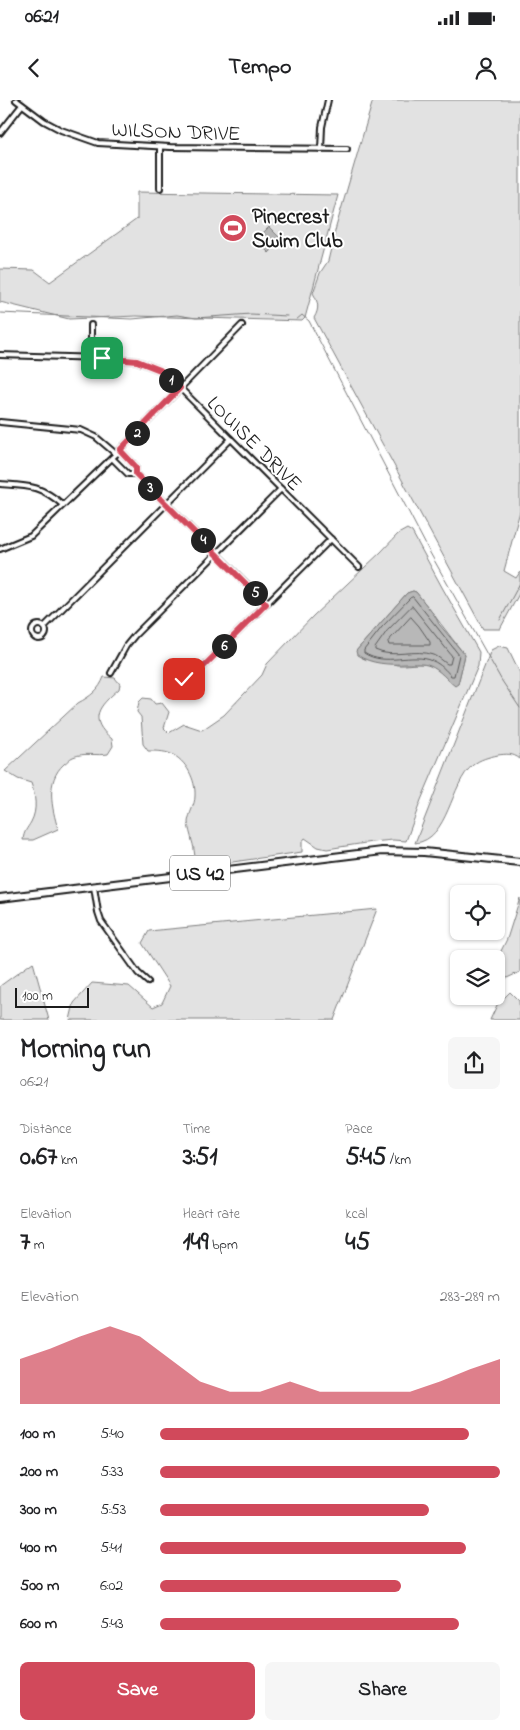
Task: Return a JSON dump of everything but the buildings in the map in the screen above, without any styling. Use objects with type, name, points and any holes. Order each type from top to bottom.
[{"type":"main road","name":"US 42","points":[[0,898],[382,851],[408,851],[520,862]]},
{"type":"street","name":"WILSON DRIVE","points":[[16,100],[44,121],[83,139],[106,144],[160,147],[346,149]]},
{"type":"street","points":[[322,149],[322,127],[328,100]]},
{"type":"street","points":[[0,133],[22,105]]},
{"type":"street","points":[[160,147],[160,188]]},
{"type":"street","points":[[0,548],[31,536],[118,452],[242,325]]},
{"type":"street","points":[[91,326],[91,358]]},
{"type":"street","name":"LOUISE DRIVE","points":[[0,355],[137,361],[160,370],[358,567]]},
{"type":"street","points":[[0,422],[81,430],[96,437],[118,452],[136,467],[136,474]]},
{"type":"street","points":[[44,627],[230,439]]},
{"type":"street","points":[[112,458],[128,474],[136,474],[266,604]]},
{"type":"street","points":[[0,484],[36,487],[48,493],[63,505]]},
{"type":"street","points":[[111,673],[128,642],[281,489]]},
{"type":"street","points":[[189,681],[331,539]]},
{"type":"street","points":[[94,886],[101,921],[138,973],[148,982]]},
{"type":"shaded area","points":[[373,100],[520,100],[520,511],[504,571],[516,578],[520,572],[520,592],[500,629],[483,629],[314,318],[318,305],[313,293],[320,273],[328,261]]},
{"type":"shaded area","name":"Pinecrest Swim Club","points":[[137,192],[338,195],[305,318],[302,321],[136,316],[69,319],[0,302],[0,269],[34,270],[50,282],[137,219]]},
{"type":"shaded area","points":[[407,529],[412,532],[479,652],[478,666],[421,800],[406,841],[372,842],[327,849],[318,847],[305,838],[302,842],[302,852],[198,867],[188,824],[195,799],[192,777],[176,757],[166,752],[148,751],[143,744],[141,717],[137,712],[139,702],[143,698],[151,699],[155,704],[162,703],[169,712],[164,728],[169,733],[184,724],[202,730],[224,715],[262,675],[267,664],[313,616],[398,534]],"holes":[[[416,592],[465,655],[458,684],[429,665],[397,665],[356,651],[407,593]]]},
{"type":"shaded area","points":[[499,646],[508,648],[520,673],[520,759],[507,754],[498,755],[488,757],[473,765],[465,773],[442,822],[435,832],[426,840],[415,843],[491,650]]},
{"type":"shaded area","points":[[104,677],[115,678],[120,684],[119,689],[101,707],[98,719],[104,732],[112,739],[113,746],[108,754],[77,756],[64,764],[54,778],[52,786],[52,804],[58,829],[33,840],[23,840],[35,812],[35,797],[31,783],[18,779],[5,771],[78,703],[94,692],[100,686]]},
{"type":"shaded area","points":[[520,898],[520,972],[505,979],[505,950],[502,950]]},
{"type":"shaded area","points":[[377,909],[334,1020],[70,1020],[74,1003],[92,983],[129,986],[153,1007],[162,1003],[170,986],[142,943],[149,931]]},
{"type":"shaded area","points":[[33,962],[49,1020],[0,1020],[0,986]]},
{"type":"shaded area","points":[[510,992],[519,1001],[520,1020],[490,1020],[497,1005],[505,1005],[505,997]]},
{"type":"water","points":[[269,227],[282,240],[269,253],[262,246],[269,239],[263,233]]},
{"type":"water","points":[[416,592],[465,655],[458,684],[455,686],[437,670],[427,665],[380,663],[357,655],[356,651],[407,593]]},
{"type":"waterway","points":[[0,313],[132,319],[177,315],[196,318],[251,314],[287,316]]},
{"type":"waterway","points":[[296,320],[302,315],[309,321],[429,551],[502,681],[520,708]]},
{"type":"waterway","points":[[500,620],[520,583]]},
{"type":"place","name":"Pinecrest Swim Club","points":[[233,228]]},
{"type":"route","points":[[102,358],[137,361],[160,370],[180,388],[120,450],[136,467],[136,474],[266,604],[189,681],[184,679]]}]
